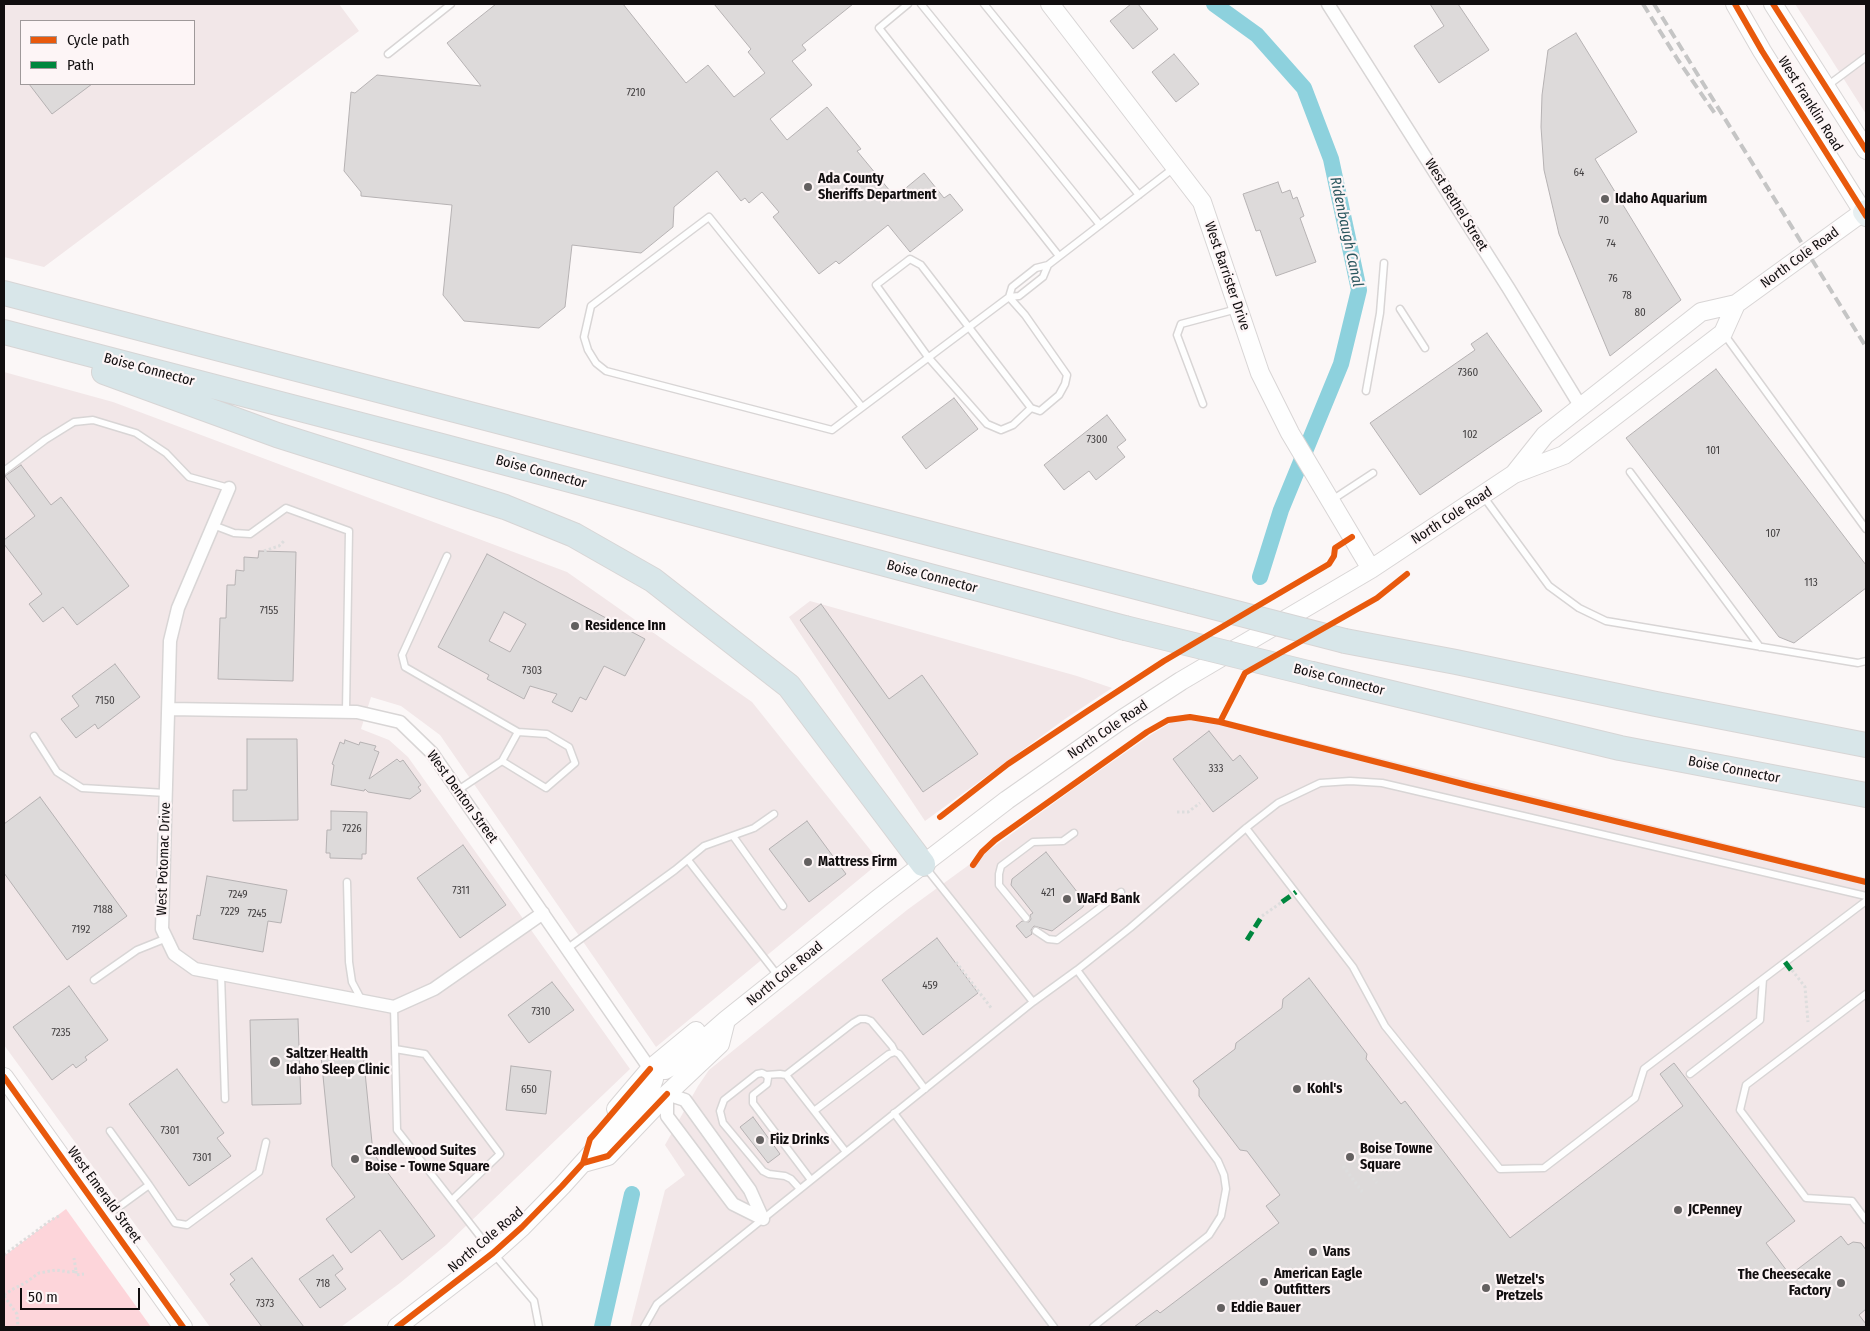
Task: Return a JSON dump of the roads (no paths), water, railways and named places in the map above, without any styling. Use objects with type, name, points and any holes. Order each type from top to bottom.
[{"type":"highway","points":[[4,293],[1345,641],[1866,744]]},
{"type":"highway","name":"Boise Connector","points":[[4,332],[1125,628],[1620,748],[1866,795]]},
{"type":"highway","points":[[4,336],[277,435],[505,507],[574,535],[598,548],[653,580],[789,686],[923,864]]},
{"type":"main road","name":"West Barrister Drive","points":[[1050,4],[1202,202],[1260,373],[1290,433],[1371,569]]},
{"type":"main road","name":"West Franklin Road","points":[[1735,4],[1762,51],[1865,213]]},
{"type":"main road","name":"West Franklin Road","points":[[1773,4],[1866,150]]},
{"type":"main road","name":"North Cole Road","points":[[1514,474],[1545,435],[1702,312],[1736,304],[1865,213]]},
{"type":"main road","name":"North Cole Road","points":[[397,1327],[493,1253],[522,1227],[583,1163],[590,1139],[650,1069],[703,1024],[726,1020],[1007,800],[1121,720],[1181,681],[1371,569],[1514,474],[1564,455],[1723,332],[1736,304]]},
{"type":"main road","points":[[583,1163],[608,1156],[667,1094],[720,1044],[726,1020]]},
{"type":"main road","name":"West Emerald Street","points":[[4,1077],[183,1327]]},
{"type":"street","name":"West Bethel Street","points":[[1328,4],[1509,289],[1581,407]]},
{"type":"street","name":"West Potomac Drive","points":[[229,488],[178,608],[170,641],[162,929],[174,954],[196,969],[394,1006]]},
{"type":"street","name":"West Denton Street","points":[[169,709],[357,712],[400,722],[432,753],[650,1069]]},
{"type":"street","points":[[394,1006],[434,989],[543,912]]},
{"type":"street","points":[[667,1094],[685,1100],[750,1190],[763,1219],[732,1204],[667,1116],[667,1094]]},
{"type":"lane","points":[[388,54],[451,4]]},
{"type":"lane","points":[[908,4],[879,28],[1059,256]]},
{"type":"lane","points":[[921,4],[1100,225]]},
{"type":"lane","points":[[984,4],[1139,195]]},
{"type":"lane","points":[[1826,87],[1866,57]]},
{"type":"lane","points":[[862,407],[709,217],[591,306],[584,337],[588,350],[596,363],[606,371],[832,430],[1009,296],[1012,286],[1036,268],[1048,265],[1176,166]]},
{"type":"lane","points":[[1009,296],[1031,323],[1067,375],[1059,395],[1040,411],[1031,408],[921,265],[910,259],[876,285],[928,357],[987,424],[1001,430],[1013,425],[1031,408]]},
{"type":"lane","points":[[1366,391],[1380,313],[1384,263]]},
{"type":"lane","points":[[1009,296],[1019,296],[1043,277],[1048,265]]},
{"type":"lane","points":[[1203,404],[1177,335],[1181,324],[1238,308]]},
{"type":"lane","points":[[1400,309],[1425,348]]},
{"type":"lane","points":[[1723,332],[1866,529]]},
{"type":"lane","points":[[4,471],[74,422],[93,420],[136,432],[166,453],[189,477],[229,488]]},
{"type":"lane","points":[[1630,472],[1760,647]]},
{"type":"lane","points":[[1331,501],[1373,473]]},
{"type":"lane","points":[[1483,496],[1549,586],[1579,608],[1606,621],[1858,663],[1866,661]]},
{"type":"lane","points":[[213,525],[234,533],[250,534],[286,508],[350,531],[346,712]]},
{"type":"lane","points":[[447,556],[402,655],[405,667],[518,732],[546,734],[569,747],[575,763],[546,788],[502,761]]},
{"type":"lane","points":[[458,790],[502,761],[518,732]]},
{"type":"lane","points":[[34,736],[57,772],[82,788],[166,793]]},
{"type":"lane","points":[[644,1327],[657,1304],[1033,1002],[1130,928],[1246,828],[1278,803],[1320,783],[1350,781],[1382,783],[1866,896]]},
{"type":"lane","points":[[568,948],[688,860],[704,846],[754,828],[774,814]]},
{"type":"lane","points":[[1246,828],[1354,967],[1385,1026],[1500,1169],[1544,1168],[1635,1098],[1644,1069],[1866,901]]},
{"type":"lane","points":[[1026,918],[999,885],[1001,866],[1033,842],[1063,841],[1074,833]]},
{"type":"lane","points":[[733,836],[783,906]]},
{"type":"lane","points":[[688,860],[780,978]]},
{"type":"lane","points":[[923,864],[1033,1002]]},
{"type":"lane","points":[[347,882],[349,962],[352,982],[361,999]]},
{"type":"lane","points":[[1036,931],[1048,939],[1057,940],[1120,892]]},
{"type":"lane","points":[[94,980],[137,950],[167,938]]},
{"type":"lane","points":[[1077,970],[1218,1160],[1224,1175],[1226,1189],[1221,1216],[1209,1235],[1093,1327]]},
{"type":"lane","points":[[221,974],[226,1100]]},
{"type":"lane","points":[[1690,1074],[1760,1020],[1763,979]]},
{"type":"lane","points":[[1866,994],[1746,1085],[1740,1110],[1806,1198],[1852,1201],[1866,1220]]},
{"type":"lane","points":[[394,1006],[397,1130],[493,1253],[534,1301],[539,1327]]},
{"type":"lane","points":[[786,1075],[853,1023],[860,1019],[866,1019],[871,1021],[925,1088]]},
{"type":"lane","points":[[395,1049],[425,1054],[500,1154],[452,1200]]},
{"type":"lane","points":[[814,1111],[889,1054],[895,1052]]},
{"type":"lane","points":[[800,1189],[791,1179],[785,1176],[769,1174],[763,1171],[723,1122],[720,1111],[724,1100],[757,1074],[786,1075],[846,1152]]},
{"type":"lane","points":[[766,1075],[768,1084],[753,1095],[753,1103],[811,1180]]},
{"type":"lane","points":[[894,1113],[1054,1327]]},
{"type":"lane","points":[[110,1131],[175,1223],[187,1225],[259,1172],[266,1142]]},
{"type":"lane","points":[[104,1218],[149,1185]]},
{"type":"waterway","name":"Ridenbaugh Canal","points":[[1214,4],[1257,35],[1304,88],[1331,159],[1359,290],[1341,364],[1281,510],[1260,577]]},
{"type":"waterway","name":"Ridenbaugh Canal","points":[[602,1327],[632,1194]]},
{"type":"railway","points":[[1643,4],[1678,60],[1716,115]]},
{"type":"railway","points":[[1654,4],[1866,347]]},
{"type":"place","name":"Ada County Sheriffs Department","points":[[808,187]]},
{"type":"place","name":"Idaho Aquarium","points":[[1605,199]]},
{"type":"place","name":"Residence Inn","points":[[575,626]]},
{"type":"place","name":"Mattress Firm","points":[[808,862]]},
{"type":"place","name":"WaFd Bank","points":[[1067,899]]},
{"type":"place","name":"Saltzer Health Idaho Sleep Clinic","points":[[275,1062]]},
{"type":"place","name":"Kohl's","points":[[1297,1089]]},
{"type":"place","name":"Fiiz Drinks","points":[[760,1140]]},
{"type":"place","name":"Boise Towne Square","points":[[1350,1157]]},
{"type":"place","name":"Candlewood Suites Boise - Towne Square","points":[[355,1159]]},
{"type":"place","name":"JCPenney","points":[[1678,1210]]},
{"type":"place","name":"Vans","points":[[1313,1252]]},
{"type":"place","name":"American Eagle Outfitters","points":[[1264,1282]]},
{"type":"place","name":"The Cheesecake Factory","points":[[1841,1283]]},
{"type":"place","name":"Wetzel's Pretzels","points":[[1486,1288]]},
{"type":"place","name":"Eddie Bauer","points":[[1221,1308]]}]
